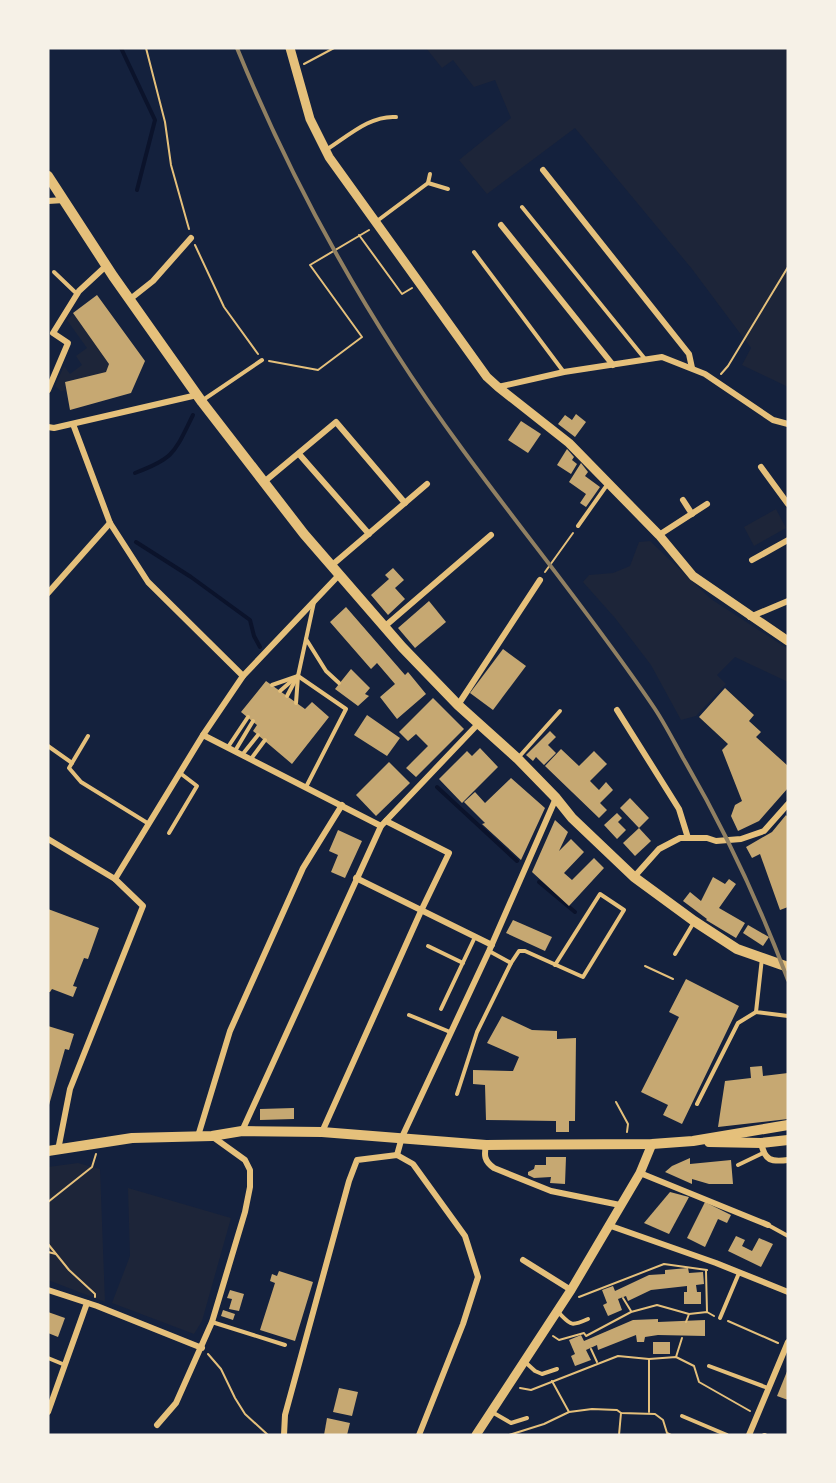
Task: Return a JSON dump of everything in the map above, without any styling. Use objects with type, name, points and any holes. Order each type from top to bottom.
[{"type":"main road","points":[[48,176],[129,300],[199,398],[331,566],[384,627],[458,705],[518,759],[572,818],[634,877],[737,949],[788,967]]},
{"type":"main road","points":[[53,1150],[132,1138],[212,1136],[242,1131],[322,1132],[486,1145],[652,1144],[693,1141],[788,1125]]},
{"type":"main road","points":[[693,1141],[762,1148],[788,1140]]},
{"type":"street","points":[[290,48],[310,119],[326,151],[376,224],[488,377],[569,443],[659,535],[693,576],[788,641]]},
{"type":"street","points":[[543,170],[689,354],[692,368]]},
{"type":"street","points":[[48,201],[64,200]]},
{"type":"street","points":[[501,225],[613,364]]},
{"type":"street","points":[[129,300],[153,281],[191,238]]},
{"type":"street","points":[[48,390],[68,343],[53,333],[77,294],[106,266]]},
{"type":"street","points":[[498,387],[564,372],[662,357],[692,368],[715,380],[773,420],[788,424]]},
{"type":"street","points":[[48,427],[54,428],[199,398]]},
{"type":"street","points":[[264,482],[336,422],[405,503]]},
{"type":"street","points":[[73,424],[110,523],[148,582],[243,676]]},
{"type":"street","points":[[299,454],[369,534]]},
{"type":"street","points":[[761,467],[788,504]]},
{"type":"street","points":[[331,566],[427,484]]},
{"type":"street","points":[[683,500],[692,514]]},
{"type":"street","points":[[659,535],[707,504]]},
{"type":"street","points":[[48,593],[110,523]]},
{"type":"street","points":[[384,627],[491,535]]},
{"type":"street","points":[[752,560],[788,540]]},
{"type":"street","points":[[115,879],[203,735],[243,676],[339,575]]},
{"type":"street","points":[[458,705],[540,580]]},
{"type":"street","points":[[750,617],[788,601]]},
{"type":"street","points":[[618,710],[679,809],[688,838]]},
{"type":"street","points":[[242,1131],[383,823],[478,724]]},
{"type":"street","points":[[203,735],[342,805],[449,853],[322,1132]]},
{"type":"street","points":[[397,1155],[402,1137],[490,948],[556,798]]},
{"type":"street","points":[[634,877],[659,849],[680,838],[706,838],[716,841],[741,839],[764,831],[788,804]]},
{"type":"street","points":[[198,1136],[230,1031],[303,868],[342,805]]},
{"type":"street","points":[[48,839],[115,879],[143,906],[70,1089],[53,1150]]},
{"type":"street","points":[[356,878],[475,937],[490,948]]},
{"type":"street","points":[[157,1425],[176,1403],[202,1348],[245,1212],[250,1186],[250,1170],[245,1160],[212,1136]]},
{"type":"street","points":[[476,1435],[571,1290],[640,1173],[652,1144]]},
{"type":"street","points":[[486,1145],[484,1156],[488,1164],[494,1168],[551,1191],[620,1205]]},
{"type":"street","points":[[762,1148],[767,1158],[775,1161],[788,1160]]},
{"type":"street","points":[[284,1435],[285,1415],[349,1181],[357,1160],[397,1155],[413,1164],[465,1236],[478,1276],[459,1335],[419,1435]]},
{"type":"street","points":[[640,1173],[768,1226]]},
{"type":"street","points":[[608,1226],[716,1263],[788,1292]]},
{"type":"street","points":[[523,1260],[571,1290]]},
{"type":"street","points":[[48,1290],[97,1306],[202,1348]]},
{"type":"street","points":[[48,1412],[87,1303]]},
{"type":"street","points":[[748,1435],[787,1344]]},
{"type":"lane","points":[[326,151],[370,122],[396,117]]},
{"type":"lane","points":[[376,224],[428,183],[430,174]]},
{"type":"lane","points":[[428,183],[448,189]]},
{"type":"lane","points":[[522,207],[645,360]]},
{"type":"lane","points":[[474,252],[564,372]]},
{"type":"lane","points":[[54,272],[77,294]]},
{"type":"lane","points":[[199,398],[262,360]]},
{"type":"lane","points":[[578,526],[608,483]]},
{"type":"lane","points":[[296,703],[298,676],[314,601]]},
{"type":"lane","points":[[306,638],[326,671],[339,683]]},
{"type":"lane","points":[[272,685],[298,676]]},
{"type":"lane","points":[[280,691],[298,676]]},
{"type":"lane","points":[[287,696],[298,676]]},
{"type":"lane","points":[[298,676],[346,709],[306,787]]},
{"type":"lane","points":[[518,759],[560,711]]},
{"type":"lane","points":[[228,747],[248,717]]},
{"type":"lane","points":[[235,751],[253,721]]},
{"type":"lane","points":[[243,755],[258,735]]},
{"type":"lane","points":[[88,736],[69,768],[81,782],[149,824]]},
{"type":"lane","points":[[251,760],[265,740]]},
{"type":"lane","points":[[48,746],[72,763]]},
{"type":"lane","points":[[169,834],[196,786],[180,773]]},
{"type":"lane","points":[[457,1094],[477,1032],[519,951],[525,951],[555,965],[583,977],[624,910],[600,894],[555,965]]},
{"type":"lane","points":[[675,954],[694,921]]},
{"type":"lane","points":[[441,1009],[475,937]]},
{"type":"lane","points":[[428,946],[463,963]]},
{"type":"lane","points":[[490,948],[511,963]]},
{"type":"lane","points":[[756,1012],[762,958]]},
{"type":"lane","points":[[697,1104],[738,1023],[756,1012],[788,1016]]},
{"type":"lane","points":[[409,1015],[451,1032]]},
{"type":"lane","points":[[738,1165],[762,1148]]},
{"type":"lane","points":[[768,1226],[788,1236]]},
{"type":"lane","points":[[720,1318],[739,1272]]},
{"type":"lane","points":[[560,1307],[570,1324],[574,1325],[588,1319]]},
{"type":"lane","points":[[212,1322],[285,1345]]},
{"type":"lane","points":[[48,1358],[64,1365]]},
{"type":"lane","points":[[524,1360],[535,1371],[542,1374],[557,1369]]},
{"type":"lane","points":[[709,1366],[768,1388]]},
{"type":"lane","points":[[491,1411],[511,1423],[527,1418]]},
{"type":"lane","points":[[682,1416],[727,1435]]},
{"type":"path","points":[[146,48],[165,122],[171,165],[191,238],[224,307],[262,360],[318,370],[362,337],[310,265],[376,224]]},
{"type":"path","points":[[296,69],[334,48]]},
{"type":"path","points":[[359,235],[402,294],[420,282]]},
{"type":"path","points":[[715,380],[728,366],[788,267]]},
{"type":"path","points":[[545,572],[578,526]]},
{"type":"path","points":[[645,966],[673,979]]},
{"type":"path","points":[[616,1102],[628,1124],[627,1136]]},
{"type":"path","points":[[48,1202],[92,1167],[99,1142]]},
{"type":"path","points":[[48,1244],[95,1294],[97,1306]]},
{"type":"path","points":[[48,1252],[56,1254]]},
{"type":"path","points":[[560,1307],[664,1264],[706,1271],[716,1263]]},
{"type":"path","points":[[706,1271],[707,1312]]},
{"type":"path","points":[[615,1284],[618,1288]]},
{"type":"path","points":[[623,1298],[631,1312]]},
{"type":"path","points":[[543,1331],[559,1340],[584,1332],[586,1337],[631,1312],[657,1305],[689,1314],[707,1312],[787,1344]]},
{"type":"path","points":[[686,1322],[689,1314]]},
{"type":"path","points":[[676,1357],[682,1338]]},
{"type":"path","points":[[202,1348],[221,1369],[245,1414],[268,1435]]},
{"type":"path","points":[[591,1349],[598,1363]]},
{"type":"path","points":[[509,1383],[518,1388],[531,1390],[618,1356],[650,1359],[676,1357],[694,1366],[699,1382],[757,1415]]},
{"type":"path","points":[[648,1412],[650,1359]]},
{"type":"path","points":[[552,1381],[569,1412]]},
{"type":"path","points":[[509,1435],[544,1424],[569,1412],[592,1409],[655,1414],[663,1420],[667,1433],[671,1435]]},
{"type":"path","points":[[619,1435],[621,1413]]},
{"type":"shaded area","points":[[426,48],[788,48],[788,387],[742,365],[751,348],[692,269],[575,128],[487,194],[459,160],[511,118],[495,80],[474,87],[453,60],[442,68]]},
{"type":"shaded area","points":[[74,314],[109,364],[106,372],[65,382],[66,390],[61,391],[55,386],[64,366],[70,374],[82,365],[76,356],[87,348],[67,320]]},
{"type":"shaded area","points":[[776,509],[786,528],[754,546],[744,527]]},
{"type":"shaded area","points":[[650,541],[711,599],[788,649],[788,682],[735,657],[717,675],[726,684],[696,716],[681,720],[651,665],[615,618],[583,582],[589,575],[613,573],[630,566],[639,542]]},
{"type":"shaded area","points":[[78,1163],[100,1169],[105,1302],[48,1280],[48,1167]]},
{"type":"shaded area","points":[[128,1188],[231,1218],[202,1321],[194,1334],[112,1303],[130,1256]]},
{"type":"building","points":[[97,295],[145,361],[131,393],[70,410],[65,382],[106,372],[109,364],[73,313]]},
{"type":"building","points":[[576,414],[586,422],[575,437],[558,424],[565,415],[572,420]]},
{"type":"building","points":[[521,421],[541,434],[528,453],[508,440]]},
{"type":"building","points":[[567,449],[574,457],[572,460],[577,464],[571,474],[557,465]]},
{"type":"building","points":[[581,463],[588,472],[585,476],[600,487],[586,507],[580,503],[586,494],[569,482]]},
{"type":"building","points":[[393,568],[404,580],[395,588],[405,599],[388,615],[371,595],[389,579],[385,575]]},
{"type":"building","points":[[429,601],[446,622],[415,648],[398,628]]},
{"type":"building","points":[[346,607],[405,675],[408,672],[426,694],[397,719],[380,697],[395,684],[377,663],[371,669],[330,622]]},
{"type":"building","points":[[503,649],[526,666],[493,710],[470,693]]},
{"type":"building","points":[[351,669],[370,688],[365,694],[369,696],[358,706],[335,689]]},
{"type":"building","points":[[266,681],[305,709],[312,702],[329,717],[292,764],[253,731],[257,725],[241,712]]},
{"type":"building","points":[[725,688],[754,715],[749,721],[761,732],[756,737],[788,766],[788,788],[759,821],[738,831],[731,816],[735,805],[742,801],[722,750],[728,744],[699,717]]},
{"type":"building","points":[[433,698],[464,729],[416,777],[406,768],[428,746],[416,734],[408,741],[399,732]]},
{"type":"building","points":[[367,715],[400,738],[387,756],[354,735]]},
{"type":"building","points":[[550,731],[556,737],[548,745],[556,753],[544,765],[536,757],[533,761],[526,755]]},
{"type":"building","points":[[480,748],[498,767],[462,803],[439,779],[467,751],[472,756]]},
{"type":"building","points":[[561,749],[579,766],[594,751],[607,764],[590,781],[599,790],[606,782],[613,790],[600,803],[607,810],[599,818],[545,766]]},
{"type":"building","points":[[389,762],[410,783],[376,816],[356,795]]},
{"type":"building","points":[[511,778],[545,808],[521,860],[482,824],[485,823],[464,802],[475,792],[485,803]]},
{"type":"building","points":[[630,798],[649,818],[639,828],[620,808]]},
{"type":"building","points":[[617,813],[622,818],[618,822],[626,830],[617,839],[604,825]]},
{"type":"building","points":[[786,815],[788,818],[788,907],[780,910],[760,854],[752,858],[746,847],[772,832]]},
{"type":"building","points":[[555,820],[568,832],[559,851],[571,839],[584,852],[564,873],[572,880],[594,858],[604,868],[569,906],[532,872]]},
{"type":"building","points":[[639,828],[651,841],[635,856],[623,843]]},
{"type":"building","points":[[338,830],[362,841],[345,878],[331,872],[338,855],[329,851]]},
{"type":"building","points":[[713,877],[725,884],[729,879],[736,884],[719,908],[745,923],[736,938],[706,920],[683,901],[690,892],[701,901]]},
{"type":"building","points":[[48,909],[99,928],[88,959],[84,958],[73,986],[77,987],[73,997],[52,989],[48,992]]},
{"type":"building","points":[[513,920],[552,937],[545,951],[506,933]]},
{"type":"building","points":[[748,925],[769,937],[763,946],[743,933]]},
{"type":"building","points":[[686,979],[739,1006],[682,1124],[663,1115],[668,1105],[641,1092],[679,1017],[669,1012]]},
{"type":"building","points":[[502,1016],[532,1030],[557,1031],[557,1039],[576,1038],[575,1121],[569,1121],[569,1132],[556,1132],[556,1121],[486,1120],[485,1085],[473,1084],[473,1070],[513,1071],[519,1057],[487,1043]]},
{"type":"building","points":[[48,1026],[74,1034],[69,1050],[65,1049],[49,1105]]},
{"type":"building","points":[[762,1066],[763,1076],[788,1073],[788,1119],[718,1127],[725,1081],[751,1078],[750,1067]]},
{"type":"building","points":[[294,1108],[294,1119],[260,1120],[260,1109]]},
{"type":"building","points":[[546,1157],[566,1157],[565,1184],[550,1183],[551,1177],[534,1178],[528,1175],[535,1165],[546,1165]]},
{"type":"building","points":[[690,1158],[690,1164],[731,1160],[733,1184],[709,1184],[692,1179],[692,1184],[665,1172],[672,1166]]},
{"type":"building","points":[[670,1192],[689,1197],[669,1234],[644,1223]]},
{"type":"building","points":[[705,1202],[731,1215],[727,1223],[718,1219],[705,1247],[687,1238]]},
{"type":"building","points":[[736,1236],[745,1240],[742,1246],[752,1251],[759,1238],[773,1244],[761,1267],[728,1251]]},
{"type":"building","points":[[688,1268],[689,1273],[703,1272],[704,1284],[696,1285],[697,1292],[701,1292],[701,1304],[684,1304],[684,1292],[687,1292],[687,1286],[651,1290],[628,1301],[626,1296],[618,1299],[622,1310],[608,1316],[603,1305],[607,1303],[602,1290],[613,1286],[615,1291],[649,1275],[665,1274],[665,1270]]},
{"type":"building","points":[[279,1271],[313,1282],[295,1341],[260,1330],[275,1283],[270,1281],[272,1274],[277,1276]]},
{"type":"building","points":[[230,1290],[244,1294],[239,1311],[229,1309],[232,1299],[227,1298]]},
{"type":"building","points":[[223,1310],[235,1314],[233,1320],[221,1316]]},
{"type":"building","points":[[48,1312],[65,1318],[58,1337],[48,1333]]},
{"type":"building","points":[[658,1319],[658,1322],[705,1320],[705,1336],[658,1335],[645,1337],[644,1342],[637,1342],[636,1335],[598,1350],[597,1345],[586,1350],[591,1360],[575,1366],[571,1356],[575,1354],[569,1340],[581,1335],[584,1341],[633,1320]]},
{"type":"building","points":[[653,1342],[670,1342],[670,1354],[653,1354]]},
{"type":"building","points":[[788,1369],[788,1400],[777,1396]]},
{"type":"building","points":[[339,1388],[358,1392],[352,1416],[333,1412]]},
{"type":"building","points":[[327,1418],[350,1423],[347,1435],[324,1435]]},
{"type":"waterway","points":[[121,48],[155,120],[137,190]]},
{"type":"waterway","points":[[135,473],[158,463],[172,453],[193,415]]},
{"type":"waterway","points":[[136,542],[191,577],[250,620],[254,636],[260,647]]},
{"type":"waterway","points":[[437,787],[517,861]]},
{"type":"waterway","points":[[539,882],[575,912]]},
{"type":"railway","points":[[237,48],[271,126],[309,204],[373,317],[458,443],[622,661],[661,718],[727,839],[753,894],[788,980]]}]
